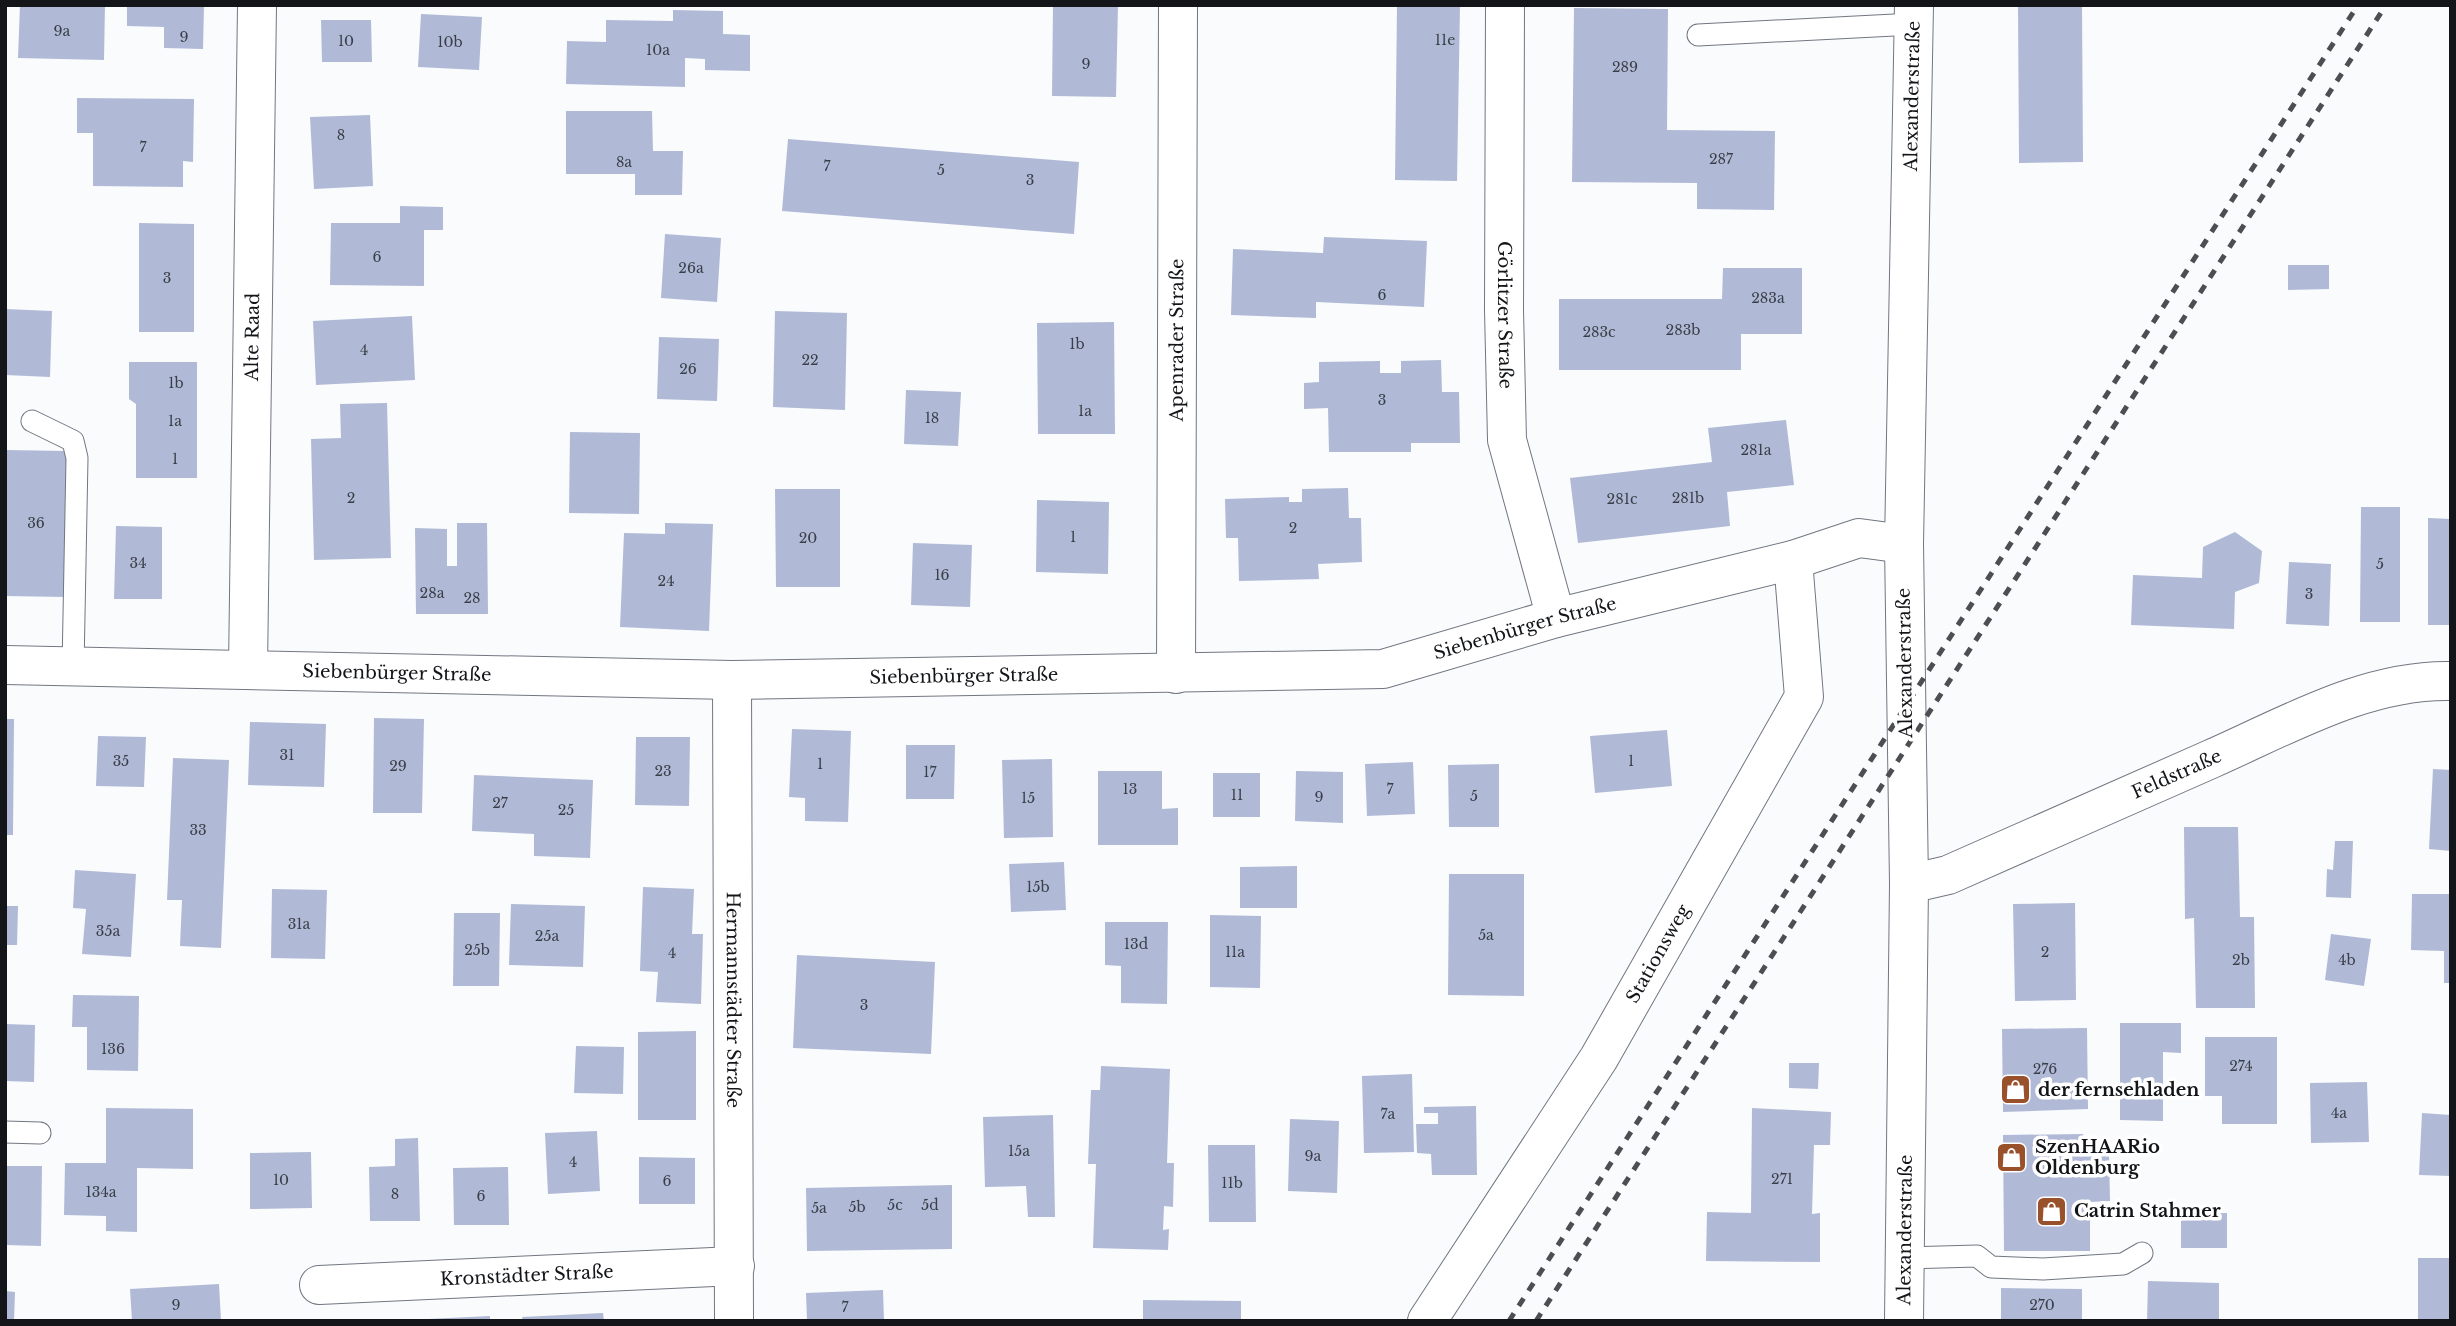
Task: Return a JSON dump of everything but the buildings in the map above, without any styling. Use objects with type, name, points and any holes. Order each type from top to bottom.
[{"type":"street","name":"Alte Raad","points":[[248,669],[257,5]]},
{"type":"street","name":"Apenrader Straße","points":[[1176,674],[1178,5]]},
{"type":"street","name":"Görlitzer Straße","points":[[1506,5],[1504,310],[1507,440],[1556,618]]},
{"type":"street","name":"Alexanderstraße","points":[[1904,1321],[1909,884],[1904,544],[1914,15]]},
{"type":"street","name":"Siebenbürger Straße","points":[[5,665],[732,680],[1383,669],[1556,618],[1793,560],[1859,538],[1904,544]]},
{"type":"street","name":"Stationsweg","points":[[1427,1321],[1599,1058],[1804,697],[1793,560]]},
{"type":"street","name":"Hermannstädter Straße","points":[[732,680],[734,1321]]},
{"type":"street","name":"Feldstraße","points":[[1909,884],[1948,875],[2311,715],[2382,687],[2430,680],[2451,681]]},
{"type":"street","name":"Kronstädter Straße","points":[[318,1285],[735,1266]]},
{"type":"lane","points":[[1698,35],[1914,15]]},
{"type":"lane","points":[[32,421],[74,442],[77,458],[73,668]]},
{"type":"lane","points":[[5,1132],[40,1133]]},
{"type":"lane","points":[[1905,1258],[1977,1256],[1991,1267],[2043,1269],[2123,1264],[2142,1253]]},
{"type":"railway","points":[[1509,1321],[2358,5]]},
{"type":"railway","points":[[1536,1321],[2386,5]]},
{"type":"place","name":"der fernsehladen","points":[[2015,1090]]},
{"type":"place","name":"SzenHAARio Oldenburg","points":[[2012,1157]]},
{"type":"place","name":"Catrin Stahmer","points":[[2051,1211]]}]
